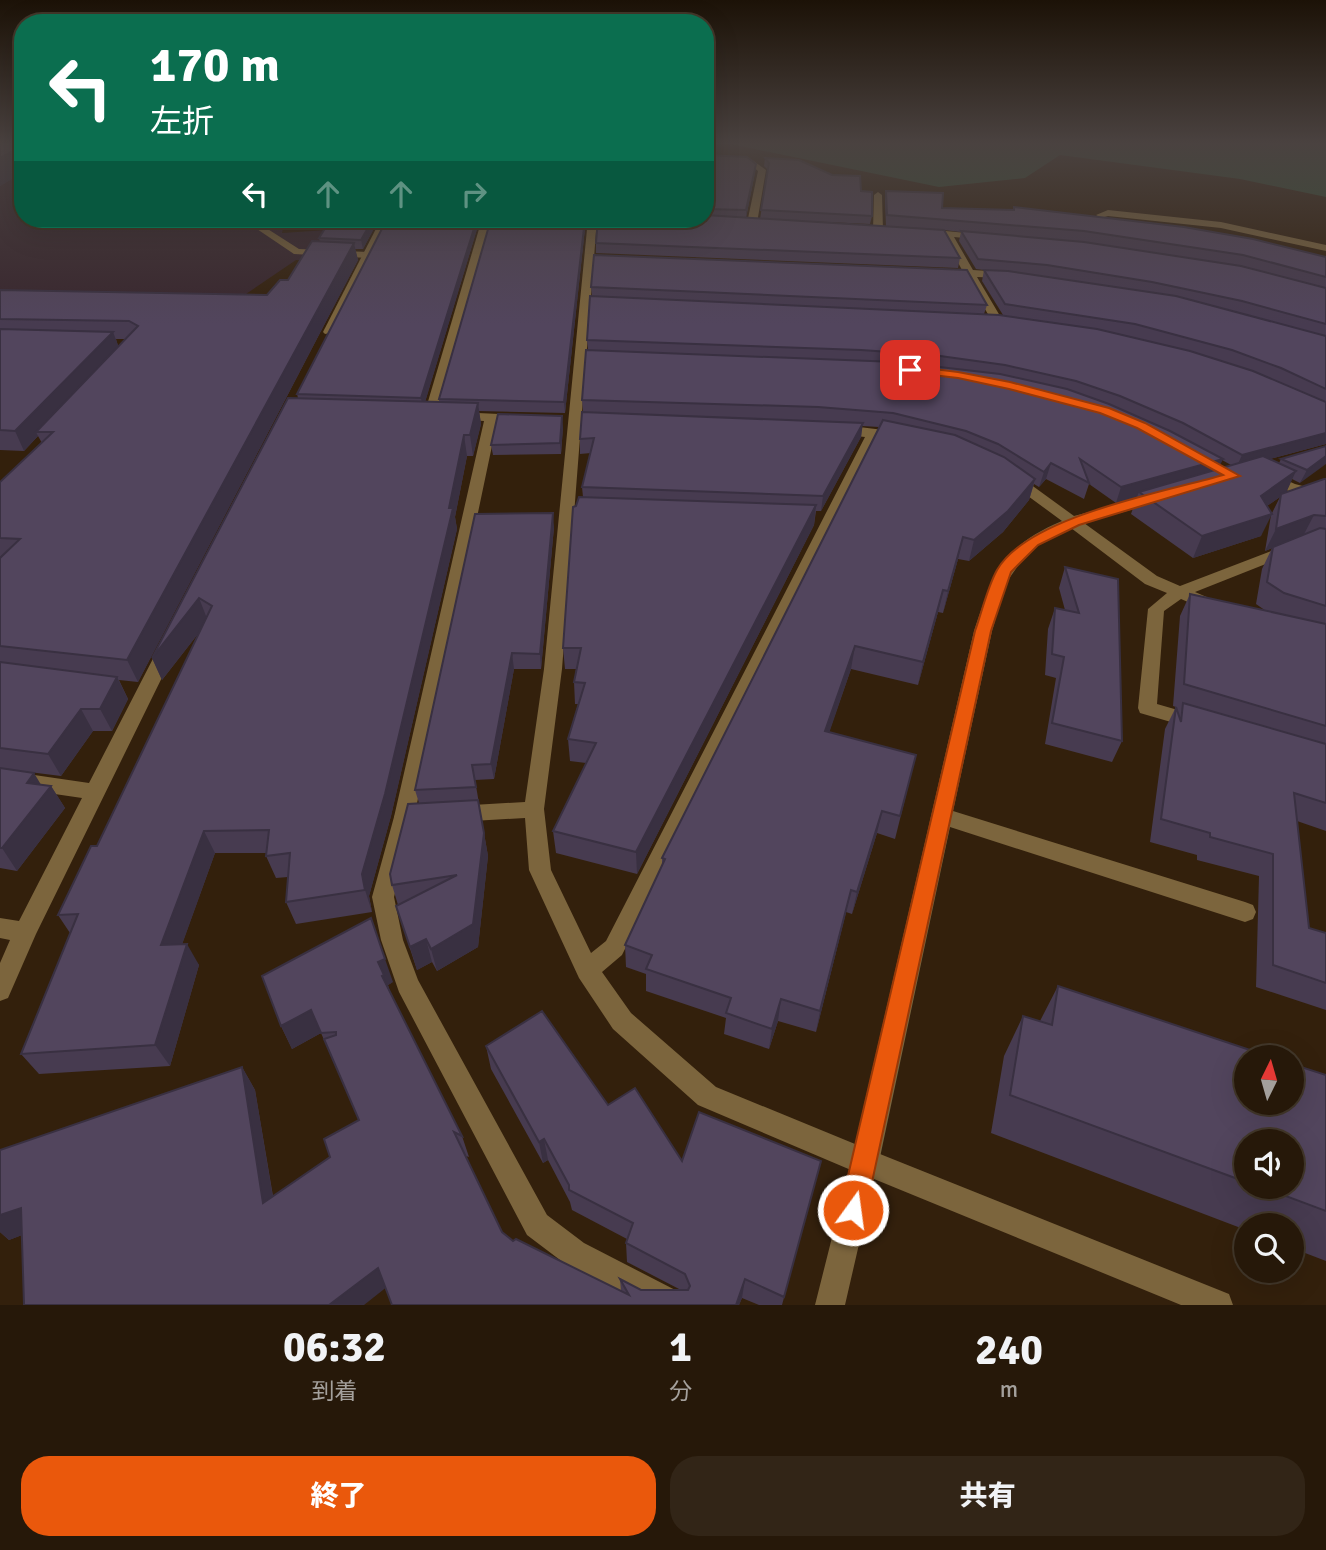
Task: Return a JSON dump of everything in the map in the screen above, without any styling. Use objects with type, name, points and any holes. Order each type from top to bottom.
[{"type":"street","points":[[752,223],[756,203]]},
{"type":"street","points":[[878,203],[878,230]]},
{"type":"street","points":[[1101,215],[1108,213],[1222,225],[1326,248]]},
{"type":"street","points":[[1245,218],[1245,230]]},
{"type":"street","points":[[739,223],[764,224]]},
{"type":"street","points":[[260,228],[297,252],[368,255]]},
{"type":"street","points":[[325,341],[382,228]]},
{"type":"street","points":[[484,228],[423,415],[532,419]]},
{"type":"street","points":[[591,228],[583,302],[587,357],[573,420],[573,510],[534,809],[540,870],[587,970],[622,1021],[707,1096],[1218,1305]]},
{"type":"street","points":[[866,229],[892,231]]},
{"type":"street","points":[[920,232],[1001,239]]},
{"type":"street","points":[[947,233],[997,321]]},
{"type":"street","points":[[588,258],[602,258]]},
{"type":"street","points":[[929,272],[1018,277]]},
{"type":"street","points":[[583,302],[597,302]]},
{"type":"street","points":[[491,418],[404,817],[383,897],[392,940],[407,984],[537,1225],[574,1253],[672,1305]]},
{"type":"street","points":[[821,429],[874,432],[918,441]]},
{"type":"street","points":[[587,970],[614,948],[821,518],[874,432]]},
{"type":"street","points":[[1279,463],[1255,470],[1290,487],[1326,496]]},
{"type":"street","points":[[1006,472],[1152,580],[1178,593],[1225,610]]},
{"type":"street","points":[[830,1305],[865,1162],[983,631],[1004,570],[1034,542],[1074,522],[1167,495]]},
{"type":"street","points":[[1211,727],[1147,708],[1156,609],[1178,593],[1308,542],[1326,546]]},
{"type":"street","points":[[0,989],[94,792],[138,692],[176,631]]},
{"type":"street","points":[[0,778],[94,792]]},
{"type":"street","points":[[404,817],[534,809]]},
{"type":"street","points":[[943,816],[1245,912]]},
{"type":"street","points":[[0,928],[25,932]]},
{"type":"shaded area","points":[[0,203],[14,203],[14,228],[283,228],[282,233],[359,228],[341,263],[296,260],[221,311],[0,305]]},
{"type":"building","points":[[714,203],[748,203],[746,210],[714,209]]},
{"type":"building","points":[[762,203],[872,203],[872,216],[761,210]]},
{"type":"building","points":[[886,203],[942,203],[942,208],[1014,210],[1014,207],[1184,227],[1253,239],[1326,257],[1326,277],[1243,255],[1084,231],[887,215]]},
{"type":"building","points":[[714,216],[944,230],[960,258],[596,243],[597,228],[714,228]]},
{"type":"building","points":[[325,228],[368,228],[361,240],[319,238]]},
{"type":"building","points":[[382,228],[474,228],[421,398],[297,394]]},
{"type":"building","points":[[488,228],[584,228],[564,402],[439,399]]},
{"type":"building","points":[[961,231],[1084,242],[1241,266],[1326,288],[1326,324],[1242,301],[1152,282],[1047,265],[978,259]]},
{"type":"building","points":[[312,241],[354,243],[127,660],[0,646],[0,558],[20,539],[0,538],[0,482],[53,432],[36,432],[138,326],[129,321],[0,319],[0,290],[267,295],[280,280],[288,280]]},
{"type":"building","points":[[594,255],[967,270],[987,305],[591,287]]},
{"type":"building","points":[[984,270],[1008,271],[1176,296],[1326,336],[1326,389],[1281,368],[1232,350],[1135,324],[1005,304]]},
{"type":"building","points":[[590,296],[999,315],[1097,329],[1190,351],[1253,371],[1326,402],[1326,433],[1242,455],[1183,423],[1120,396],[1076,381],[1005,365],[933,355],[861,350],[587,340]]},
{"type":"building","points":[[0,329],[113,332],[15,431],[0,430]]},
{"type":"building","points":[[586,350],[896,362],[1000,374],[1067,389],[1109,404],[1170,431],[1223,459],[1121,487],[1080,459],[1089,483],[1051,463],[1044,472],[998,444],[966,431],[893,413],[818,407],[582,400]]},
{"type":"building","points":[[288,398],[478,403],[470,435],[464,435],[449,508],[453,508],[385,794],[362,874],[365,890],[286,902],[290,853],[266,856],[269,830],[204,831],[161,945],[187,944],[155,1045],[21,1054],[78,914],[58,915],[91,846],[97,846],[212,606],[199,598],[152,658]]},
{"type":"building","points":[[582,412],[863,423],[823,496],[582,487],[594,438],[580,439]]},
{"type":"building","points":[[498,414],[562,416],[560,443],[491,445]]},
{"type":"building","points":[[883,420],[955,435],[1004,457],[1035,479],[1008,511],[974,540],[963,537],[948,591],[943,590],[923,662],[855,646],[825,731],[916,755],[900,816],[882,811],[857,892],[851,890],[820,1011],[781,999],[772,1029],[726,1013],[731,998],[646,969],[652,955],[625,945],[665,859],[662,858]]},
{"type":"building","points":[[1326,446],[1326,456],[1307,470],[1281,459]]},
{"type":"building","points":[[1263,456],[1296,471],[1261,496],[1272,514],[1202,536],[1139,492]]},
{"type":"building","points":[[1324,479],[1326,516],[1314,515],[1276,529],[1281,494]]},
{"type":"building","points":[[579,497],[816,505],[636,852],[553,831],[596,743],[568,739],[585,683],[574,682],[581,648],[563,648],[573,507]]},
{"type":"building","points":[[553,513],[540,654],[512,653],[491,764],[472,765],[476,787],[415,790],[475,514]]},
{"type":"building","points":[[1320,528],[1326,529],[1326,606],[1284,593],[1267,582],[1273,547]]},
{"type":"building","points":[[1065,567],[1118,579],[1122,741],[1052,723],[1064,657],[1052,654],[1055,608],[1079,613]]},
{"type":"building","points":[[1190,594],[1326,624],[1326,726],[1184,684]]},
{"type":"building","points":[[0,662],[117,677],[100,709],[81,709],[48,754],[0,748]]},
{"type":"building","points":[[1183,703],[1326,744],[1326,803],[1294,793],[1309,928],[1326,933],[1326,983],[1273,965],[1273,854],[1210,837],[1210,833],[1161,819],[1176,707],[1181,722]]},
{"type":"building","points":[[0,768],[34,773],[27,783],[51,786],[2,848],[0,848]]},
{"type":"building","points":[[478,800],[484,833],[473,924],[431,949],[426,939],[410,947],[396,906],[457,875],[392,885],[390,874],[408,804]]},
{"type":"building","points":[[371,918],[385,959],[378,962],[384,975],[382,976],[462,1136],[454,1132],[502,1232],[513,1241],[516,1239],[629,1295],[620,1279],[641,1290],[688,1290],[690,1286],[685,1274],[626,1243],[633,1223],[569,1190],[569,1185],[544,1139],[539,1142],[486,1046],[542,1011],[608,1105],[635,1088],[682,1161],[699,1112],[821,1161],[784,1297],[745,1279],[736,1305],[392,1305],[378,1268],[329,1305],[24,1305],[21,1208],[0,1215],[0,1150],[242,1067],[263,1203],[330,1157],[324,1139],[359,1120],[324,1039],[336,1035],[336,1032],[321,1033],[311,1010],[281,1026],[262,976]]},
{"type":"building","points":[[1058,986],[1235,1045],[1234,1115],[1304,1115],[1304,1068],[1326,1075],[1326,1211],[1294,1199],[1304,1199],[1304,1129],[1234,1129],[1234,1178],[1010,1095],[1023,1016],[1052,1025]]},
{"type":"route","points":[[853,1210],[983,631],[1004,570],[1034,542],[1074,522],[1234,476],[1141,426],[1104,411],[1036,391],[958,375],[910,370]]}]
